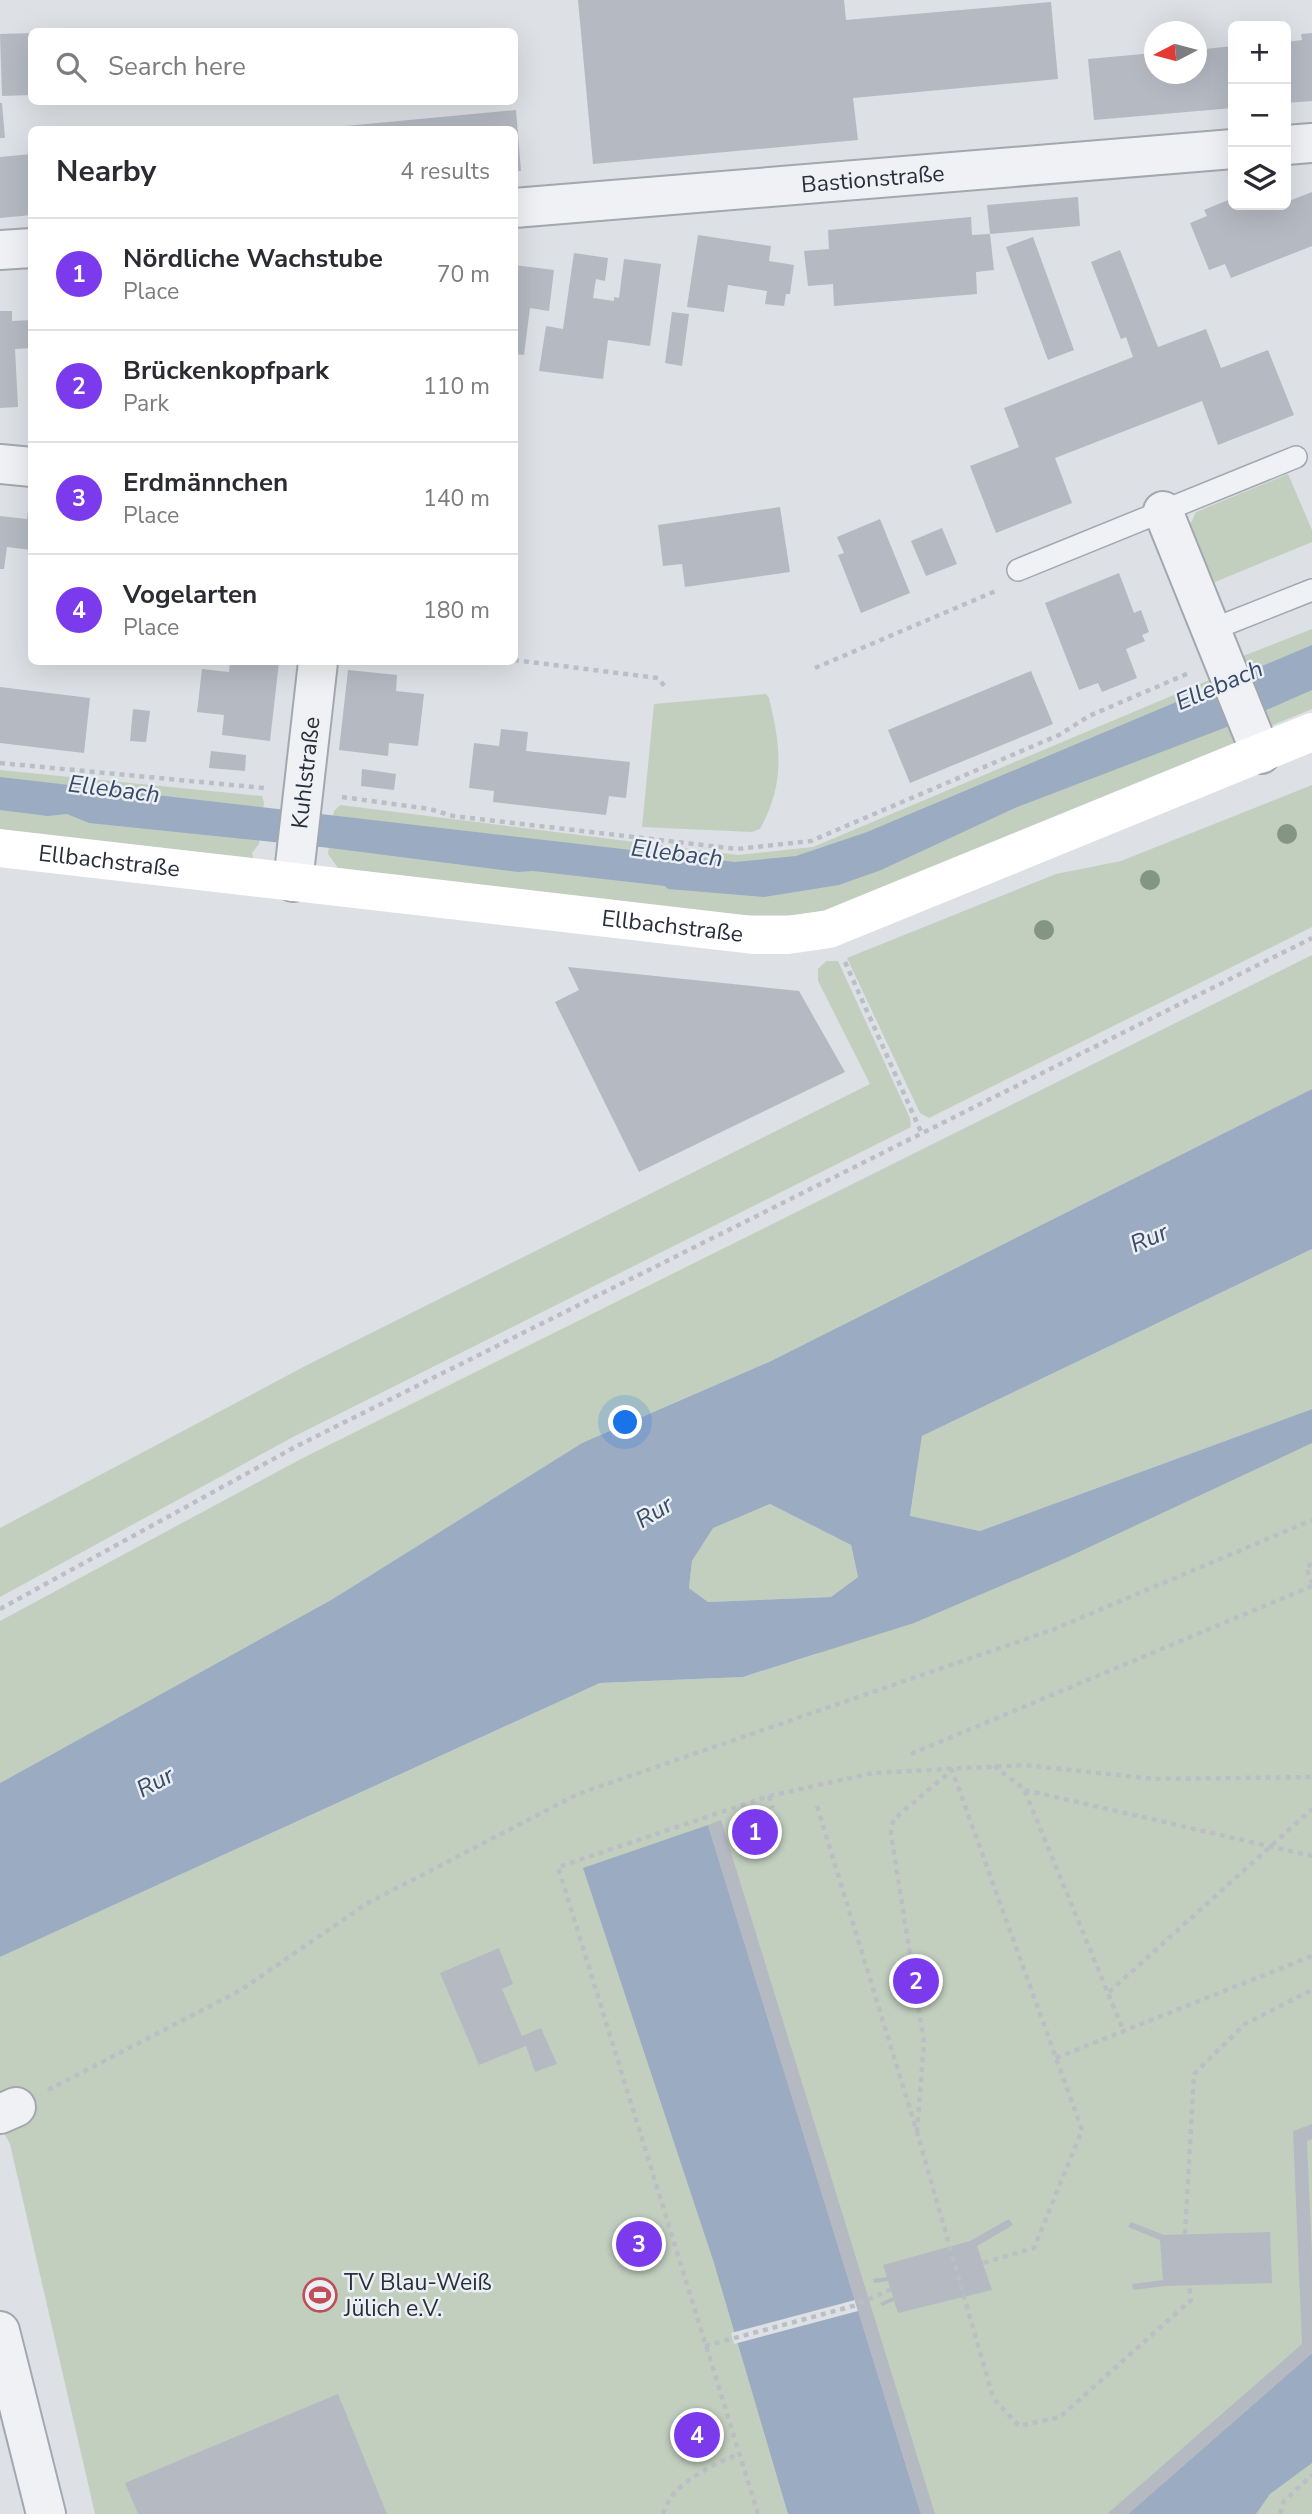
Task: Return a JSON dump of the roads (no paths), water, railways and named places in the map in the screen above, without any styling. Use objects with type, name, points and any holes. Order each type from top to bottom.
[{"type":"main road","name":"Ellbachstraße","points":[[0,848],[295,864],[753,935],[788,934],[829,929],[1256,741],[1312,732]]},
{"type":"street","points":[[1291,145],[1312,143]]},
{"type":"street","name":"Bastionstraße","points":[[518,208],[1228,149]]},
{"type":"street","points":[[0,250],[28,248]]},
{"type":"street","points":[[0,464],[28,467]]},
{"type":"street","points":[[1163,511],[1256,741]]},
{"type":"street","name":"Kuhlstraße","points":[[295,864],[318,665]]},
{"type":"street","points":[[0,2331],[46,2514]]},
{"type":"lane","points":[[1018,570],[1296,457]]},
{"type":"lane","points":[[1221,653],[1312,590]]},
{"type":"water","name":"Ellebach","points":[[1312,645],[1312,690],[1232,725],[1015,808],[881,870],[839,885],[764,897],[668,889],[665,886],[89,823],[67,814],[48,816],[0,810],[0,777],[735,862],[796,856],[867,832]]},
{"type":"water","name":"Rur","points":[[1312,1089],[1312,1249],[922,1436],[910,1516],[980,1531],[1312,1409],[1312,1443],[1066,1558],[914,1623],[743,1677],[600,1683],[0,1957],[0,1783],[331,1600],[582,1443],[771,1361]],"holes":[[[770,1504],[851,1545],[858,1577],[831,1597],[708,1602],[689,1588],[692,1561],[713,1528]]]},
{"type":"water","points":[[708,1825],[921,2514],[788,2514],[714,2263],[583,1868]]},
{"type":"water","points":[[1312,2353],[1312,2463],[1270,2494],[1256,2514],[1128,2514]]},
{"type":"place","name":"Nördliche Wachstube","points":[[755,1832]]},
{"type":"place","name":"Brückenkopfpark","points":[[916,1981]]},
{"type":"place","name":"Erdmännchen","points":[[639,2244]]},
{"type":"place","name":"TV Blau-Weiß Jülich e.V.","points":[[320,2295]]},
{"type":"place","name":"Vogelarten","points":[[697,2435]]}]
